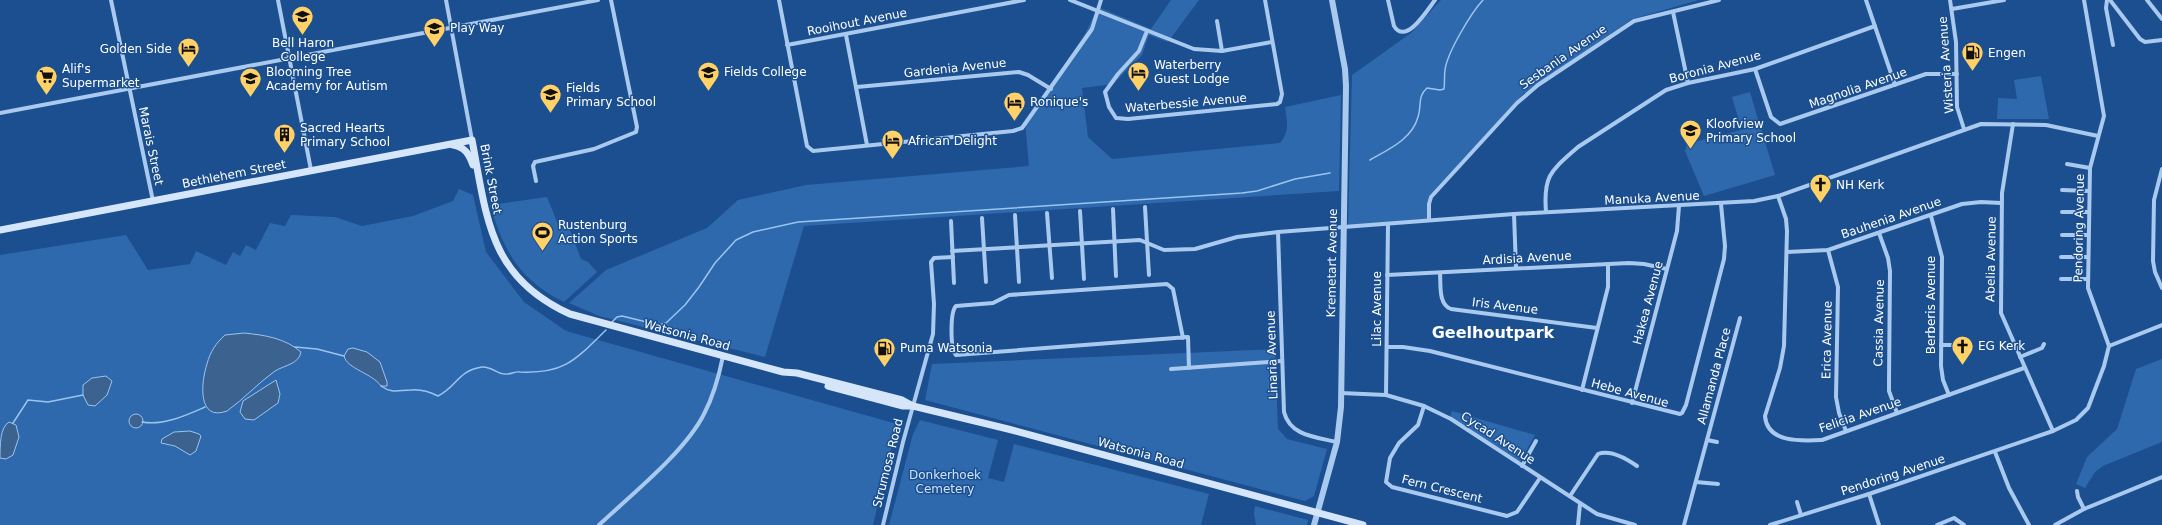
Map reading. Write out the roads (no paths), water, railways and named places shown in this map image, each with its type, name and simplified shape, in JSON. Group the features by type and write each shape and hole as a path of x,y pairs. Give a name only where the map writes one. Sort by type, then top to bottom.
{"main road":[{"name":"Bethlehem Street","path":"0,230 472,140"},
{"name":"Brink Street","path":"472,140 490,230 496,245 511,270 538,297 558,308 585,319"},
{"path":"449,145 461,147 467,151 479,176"},
{"name":"Watsonia Road","path":"585,319 784,372 796,378 903,406 913,406 1008,429 1363,525"}],"street":[{"name":"Marais Street","path":"111,0 153,201"},
{"path":"278,0 311,170"},
{"name":"Brink Street","path":"446,0 472,140"},
{"path":"0,113 598,0"},
{"path":"536,181 533,166 537,161 594,149 636,132 637,127 611,0"},
{"path":"779,0 807,146 813,151 1019,130 1030,120 1087,36 1099,11 1101,0"},
{"name":"Rooihout Avenue","path":"787,45 1024,0"},
{"path":"1070,0 1194,48 1222,51 1272,42 1265,0"},
{"name":"Kremetart Avenue","path":"1314,525 1337,442 1340,423 1346,86 1345,69 1332,0"},
{"path":"1388,0 1394,26 1400,32 1412,29 1435,0"},
{"name":"Sesbania Avenue","path":"1430,220 1429,204 1431,197 1528,93 1634,21 1719,0"},
{"path":"1866,0 1895,85"},
{"name":"Wisteria Avenue","path":"1950,0 1956,42 1957,107 1964,129"},
{"path":"1952,9 2004,0"},
{"name":"Pendoring Avenue","path":"1770,525 1869,494 2053,432 2076,420 2088,408 2104,366 2109,346 2088,292 2088,212 2090,168 2104,116 2084,0"},
{"path":"2109,0 2140,39 2145,42 2162,40"},
{"path":"2109,0 2106,8 2113,45"},
{"path":"2148,0 2162,19"},
{"path":"1673,12 1688,83"},
{"path":"1217,21 1222,51"},
{"name":"Boronia Avenue","path":"1546,212 1545,191 1547,180 1567,157 1585,143 1657,95 1688,83 1755,69 1875,26"},
{"name":"Waterbessie Avenue","path":"1147,31 1139,51 1118,74 1105,92 1108,107 1116,118 1128,119 1277,104 1282,98 1272,42"},
{"path":"846,35 867,145"},
{"name":"Magnolia Avenue","path":"1755,69 1771,117 1780,124 1926,74 1956,74"},
{"name":"Gardenia Avenue","path":"856,87 1019,72 1028,74 1051,89"},
{"name":"Manuka Avenue","path":"1147,242 1164,250 1195,249 1237,236 1278,232 1514,214 1721,204 1754,201 1778,196 1981,124 2046,125 2098,136"},
{"name":"Abelia Avenue","path":"2013,124 2001,203 2000,309 2024,368 2053,432"},
{"path":"2067,164 2090,168"},
{"path":"2162,169 2154,200 2153,261 2155,272 2162,288"},
{"path":"2062,190 2089,191"},
{"name":"Felicia Avenue","path":"1778,196 1786,219 1787,252 1784,357 1766,406 1765,424 1773,434 1787,439 1822,440 2024,368"},
{"name":"Bauhenia Avenue","path":"1787,252 1828,250 1972,202 2001,203"},
{"name":"Hebe Avenue","path":"1387,348 1403,347 1430,351 1675,415 1682,413 1724,259 1725,246 1721,204"},
{"name":"Hakea Avenue","path":"1632,404 1677,231 1679,206"},
{"path":"1146,207 1149,275"},
{"path":"1112,209 1116,276"},
{"path":"1080,211 1084,278"},
{"path":"2062,212 2088,212"},
{"path":"1047,213 1052,278"},
{"path":"1514,214 1516,268"},
{"path":"1015,215 1019,282"},
{"name":"Berberis Avenue","path":"1931,216 1942,257 1942,371 1949,395"},
{"path":"982,218 986,282"},
{"path":"950,221 954,283"},
{"name":"Lilac Avenue","path":"1386,395 1388,224"},
{"name":"Linaria Avenue","path":"1278,232 1281,362 1284,412 1291,426 1298,432 1337,442"},
{"name":"Cassia Avenue","path":"1879,233 1888,258 1890,271 1889,382 1890,395 1897,413"},
{"path":"2062,234 2088,235"},
{"path":"952,251 1140,240 1147,242"},
{"name":"Erica Avenue","path":"1828,250 1838,287 1836,397 1839,412 1846,431"},
{"name":"Strumosa Road","path":"883,525 913,406 934,334 934,304 931,262 934,258 953,257"},
{"path":"2061,257 2088,257"},
{"name":"Ardisia Avenue","path":"1387,275 1636,262 1667,269"},
{"path":"1582,390 1608,287 1608,264"},
{"name":"Iris Avenue","path":"1440,273 1442,301 1451,309 1597,328"},
{"path":"2061,279 2088,279"},
{"path":"1183,338 1173,289 1167,284 1009,294 993,303 956,306 952,312 953,349 954,353 959,355 1183,338 1188,337 1190,368"},
{"name":"Allamanda Place","path":"1684,525 1740,318"},
{"path":"2109,346 2162,325"},
{"path":"2020,357 2042,348 2044,344"},
{"path":"1941,345 1958,345"},
{"path":"599,525 670,458 695,429 712,399 723,356"},
{"path":"1171,369 1281,362"},
{"name":"Cycad Avenue","path":"1341,393 1386,395 1424,406 1451,420 1570,496 1580,504 1604,517 1635,525"},
{"name":"Fern Crescent","path":"1424,406 1418,425 1399,443 1390,458 1386,482 1392,487 1507,516 1517,512 1540,478"},
{"name":"Allamanda Place","path":"1707,440 1717,442"},
{"path":"1522,466 1536,441"},
{"path":"1570,496 1598,454 1602,452 1623,457 1637,466"},
{"path":"1995,452 2009,488 2029,525"},
{"path":"2055,525 2084,509 2162,477"},
{"path":"1696,482 1718,484"},
{"path":"2077,491 2078,497 2084,509"},
{"path":"1869,494 1880,525"},
{"path":"1797,502 1802,515"},
{"path":"1578,525 1580,504"},
{"path":"1937,525 1954,518 1964,525"}],"waterway":[{"path":"1370,160 1399,143 1411,131 1418,117 1422,95 1427,88 1440,90 1444,89 1445,70 1450,54 1466,23 1483,0"},
{"path":"612,322 617,317 622,316 659,325 666,323 685,305 715,263 736,240 753,232 798,222 1242,193 1257,191 1295,179 1330,173"},
{"path":"381,386 392,391 418,390 429,392 438,396 467,372 482,367 502,374 535,372 559,368 586,350 606,330"},
{"path":"295,347 317,349 344,356"},
{"path":"13,423 28,400 48,402 83,395"},
{"path":"142,422 150,423 166,421 205,407"}],"place":[{"name":"Bell Haron College","path":"303,36"},
{"name":"Play Way","path":"435,48"},
{"name":"Golden Side","path":"188,68"},
{"name":"Engen","path":"1973,72"},
{"name":"Fields College","path":"709,92"},
{"name":"Waterberry Guest Lodge","path":"1138,92"},
{"name":"Alif's Supermarket","path":"47,96"},
{"name":"Blooming Tree Academy for Autism","path":"251,98"},
{"name":"Fields Primary School","path":"551,114"},
{"name":"Ronique's","path":"1014,122"},
{"name":"Kloofview Primary School","path":"1691,150"},
{"name":"Sacred Hearts Primary School","path":"285,154"},
{"name":"African Delight","path":"893,160"},
{"name":"NH Kerk","path":"1821,204"},
{"name":"Rustenburg Action Sports","path":"543,252"},
{"name":"EG Kerk","path":"1962,366"},
{"name":"Puma Watsonia","path":"884,368"}],"district":[{"name":"Geelhoutpark","path":"1493,332"}],"park label":[{"name":"Donkerhoek Cemetery","path":"945,482"}]}
